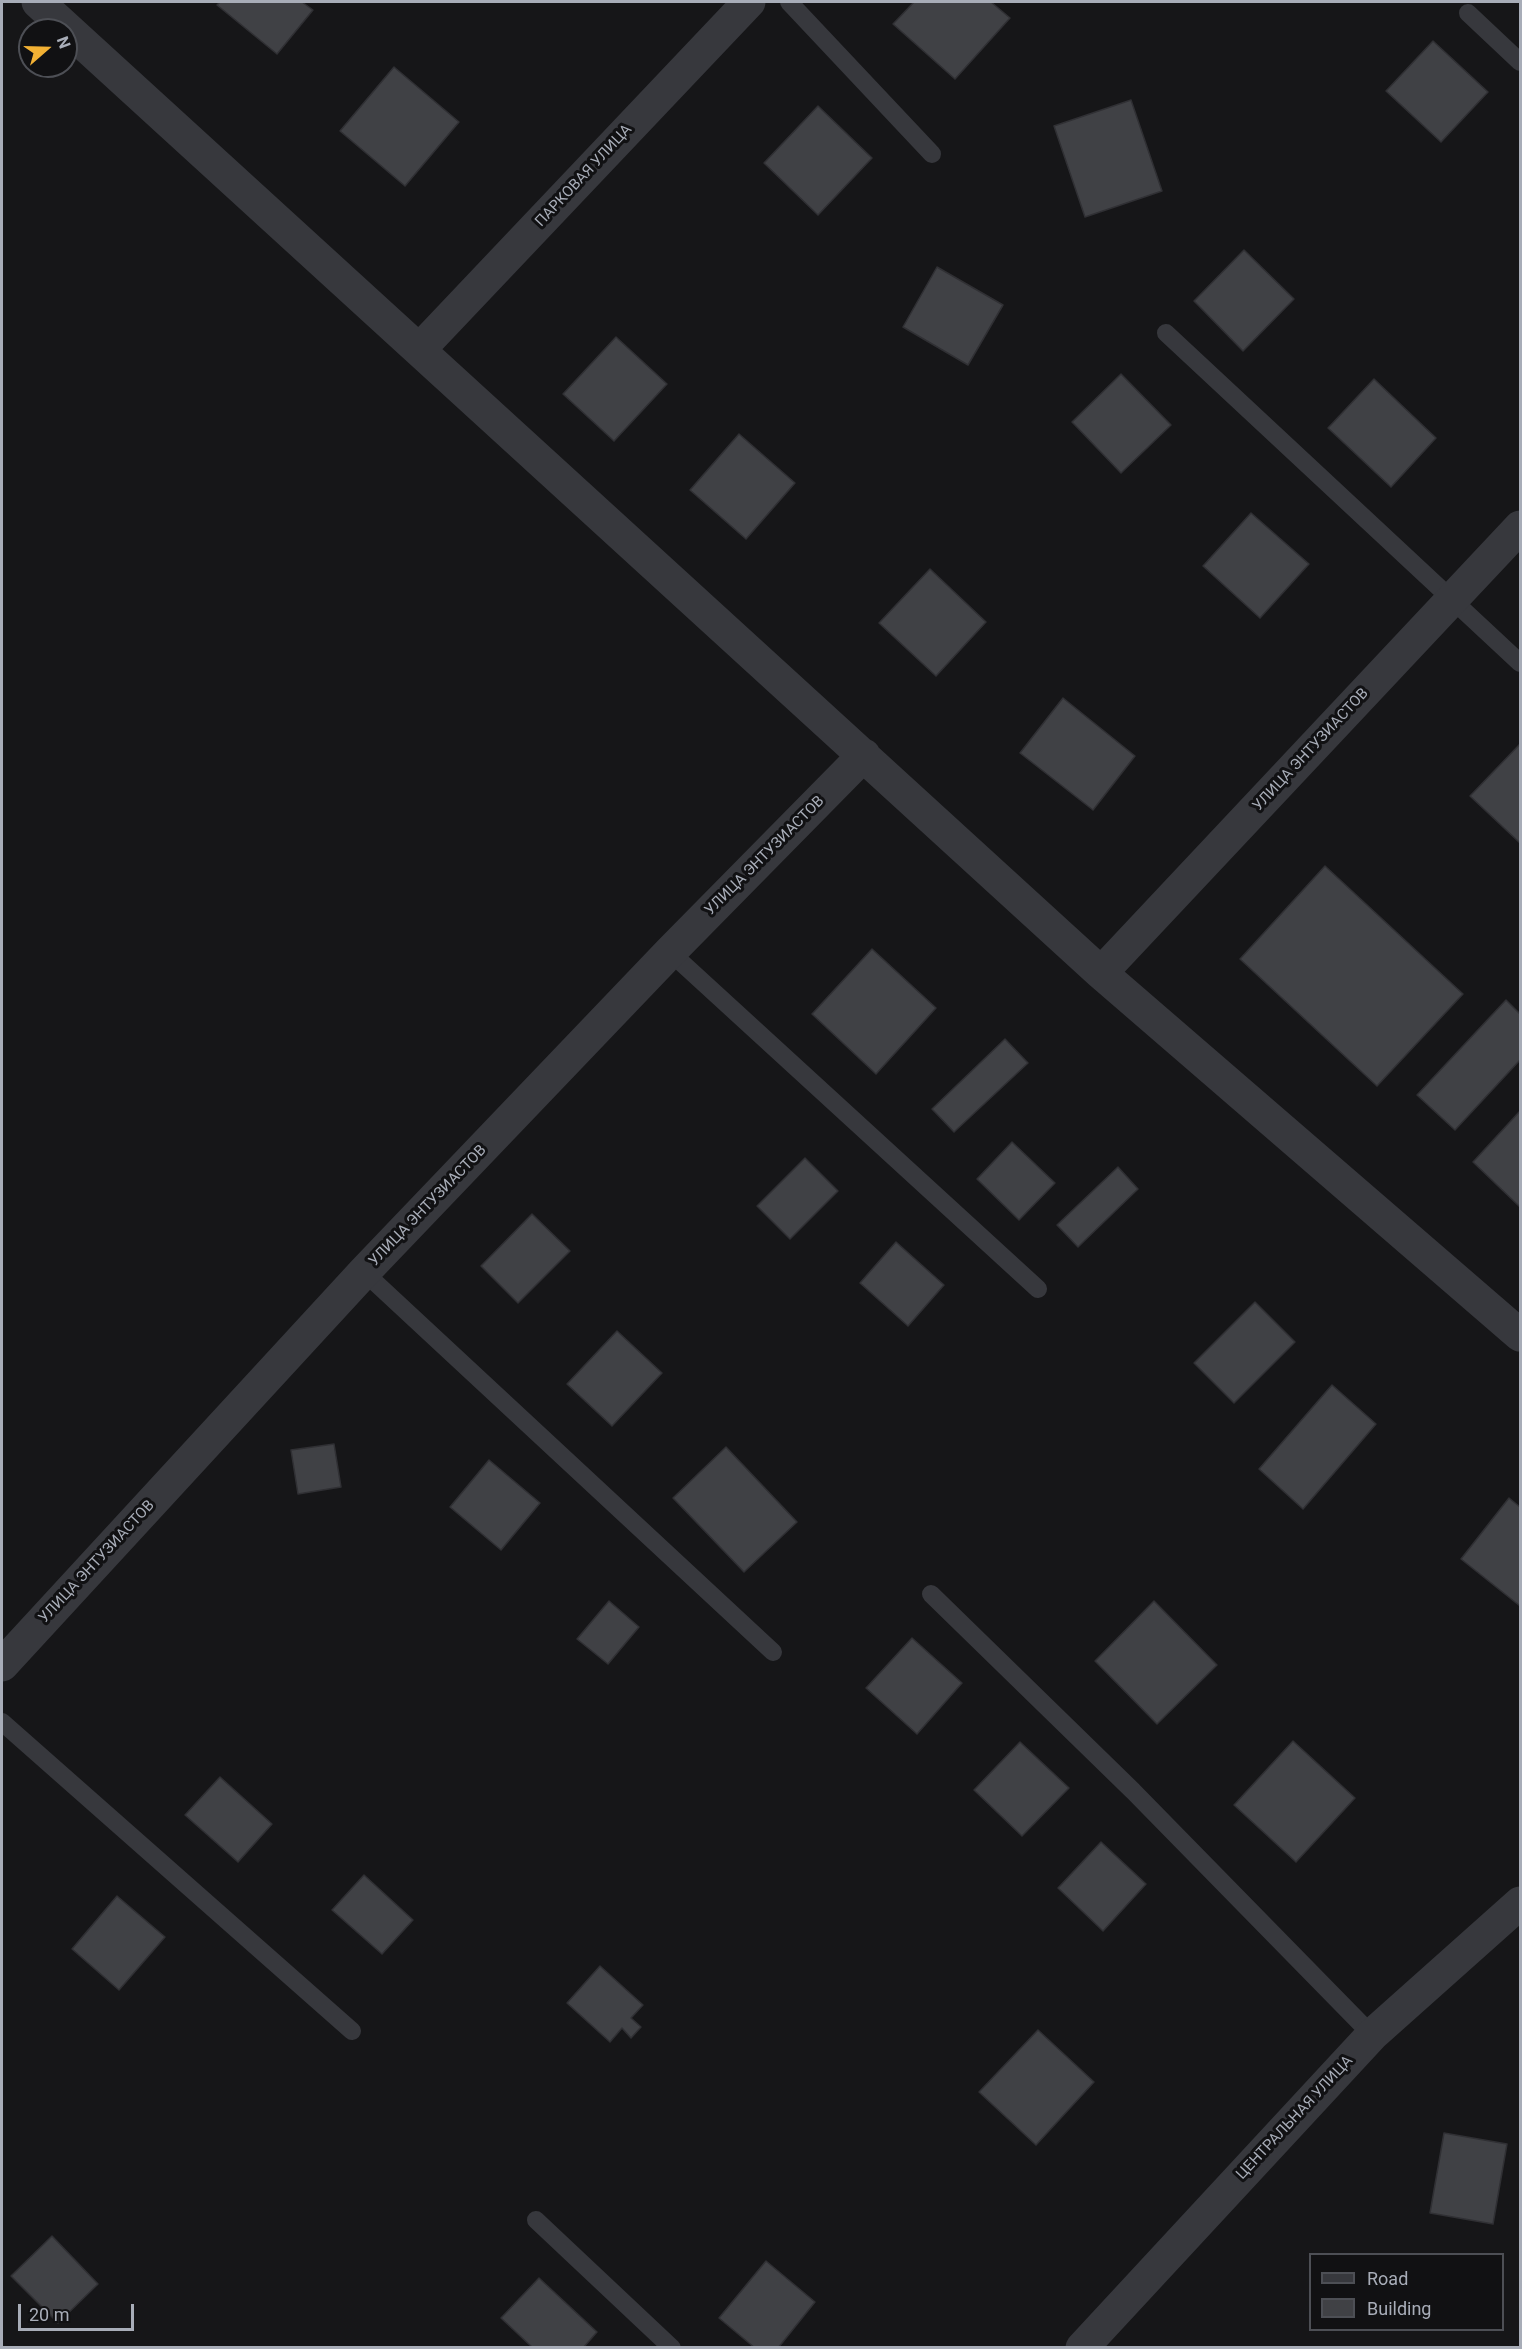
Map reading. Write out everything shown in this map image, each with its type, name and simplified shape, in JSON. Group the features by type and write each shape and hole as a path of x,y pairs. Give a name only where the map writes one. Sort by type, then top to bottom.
{"street":[{"path":"38,2 1101,973 1521,1335"},
{"name":"ПАРКОВАЯ УЛИЦА","path":"419,350 750,2"},
{"name":"УЛИЦА ЭНТУЗИАСТОВ","path":"1101,973 1521,527"},
{"name":"УЛИЦА ЭНТУЗИАСТОВ","path":"2,1665 364,1272 670,952 864,755"},
{"name":"ЦЕНТРАЛЬНАЯ УЛИЦА","path":"1082,2348 1372,2035 1521,1903"}],"lane":[{"path":"789,2 932,154"},
{"path":"1468,13 1521,62"},
{"path":"1166,333 1521,663"},
{"path":"670,952 1038,1289"},
{"path":"364,1272 773,1652"},
{"path":"931,1594 1133,1791 1372,2035"},
{"path":"2,1722 352,2031"},
{"path":"536,2220 672,2348"}],"building":[{"path":"220,2 302,2 313,10 277,54 217,5"},
{"path":"914,2 991,2 1010,18 955,79 893,24"},
{"path":"1433,41 1488,92 1441,142 1386,91"},
{"path":"394,67 459,122 405,186 340,131"},
{"path":"1131,100 1162,191 1085,217 1054,126"},
{"path":"818,106 872,158 818,215 764,163"},
{"path":"1244,250 1294,299 1243,351 1194,301"},
{"path":"937,267 1003,305 968,365 903,327"},
{"path":"616,337 667,384 614,441 563,394"},
{"path":"1121,374 1171,425 1121,473 1072,422"},
{"path":"1374,379 1436,438 1391,487 1328,428"},
{"path":"739,434 795,483 746,539 690,490"},
{"path":"1251,513 1309,564 1260,618 1203,566"},
{"path":"930,569 986,622 936,676 879,623"},
{"path":"1063,698 1135,756 1093,810 1020,753"},
{"path":"1520,744 1520,843 1470,796"},
{"path":"1325,866 1463,994 1377,1086 1240,959"},
{"path":"872,949 936,1008 876,1074 812,1014"},
{"path":"1506,1000 1520,1014 1520,1060 1455,1130 1417,1095"},
{"path":"1005,1039 1028,1063 954,1132 932,1109"},
{"path":"1520,1111 1520,1207 1473,1162"},
{"path":"1012,1142 1055,1183 1019,1220 977,1179"},
{"path":"805,1158 838,1191 790,1239 757,1206"},
{"path":"1118,1167 1138,1189 1078,1247 1057,1225"},
{"path":"532,1214 570,1251 518,1303 481,1266"},
{"path":"896,1242 944,1285 908,1326 860,1283"},
{"path":"1255,1302 1295,1342 1234,1403 1194,1363"},
{"path":"617,1331 662,1373 612,1426 567,1384"},
{"path":"1332,1385 1376,1424 1303,1509 1259,1469"},
{"path":"334,1444 341,1487 298,1494 291,1450"},
{"path":"726,1447 797,1522 744,1572 673,1498"},
{"path":"489,1460 540,1503 501,1550 450,1507"},
{"path":"1509,1498 1520,1507 1520,1606 1461,1559"},
{"path":"609,1601 639,1627 608,1664 577,1639"},
{"path":"1154,1601 1217,1665 1157,1724 1095,1661"},
{"path":"912,1638 962,1683 917,1734 866,1688"},
{"path":"1293,1741 1355,1798 1296,1862 1234,1805"},
{"path":"1020,1742 1069,1788 1022,1836 974,1790"},
{"path":"220,1777 272,1824 238,1862 185,1815"},
{"path":"1101,1842 1146,1884 1103,1931 1058,1888"},
{"path":"364,1875 413,1920 382,1954 332,1910"},
{"path":"117,1896 165,1937 119,1990 72,1949"},
{"path":"600,1966 643,2005 631,2018 641,2027 631,2038 622,2028 610,2042 567,2003"},
{"path":"1038,2030 1094,2082 1036,2145 979,2092"},
{"path":"1444,2133 1507,2144 1493,2224 1430,2213"},
{"path":"52,2236 98,2284 58,2323 11,2276"},
{"path":"766,2261 815,2302 778,2348 755,2348 719,2318"},
{"path":"539,2278 597,2332 583,2348 533,2348 501,2318"}]}
